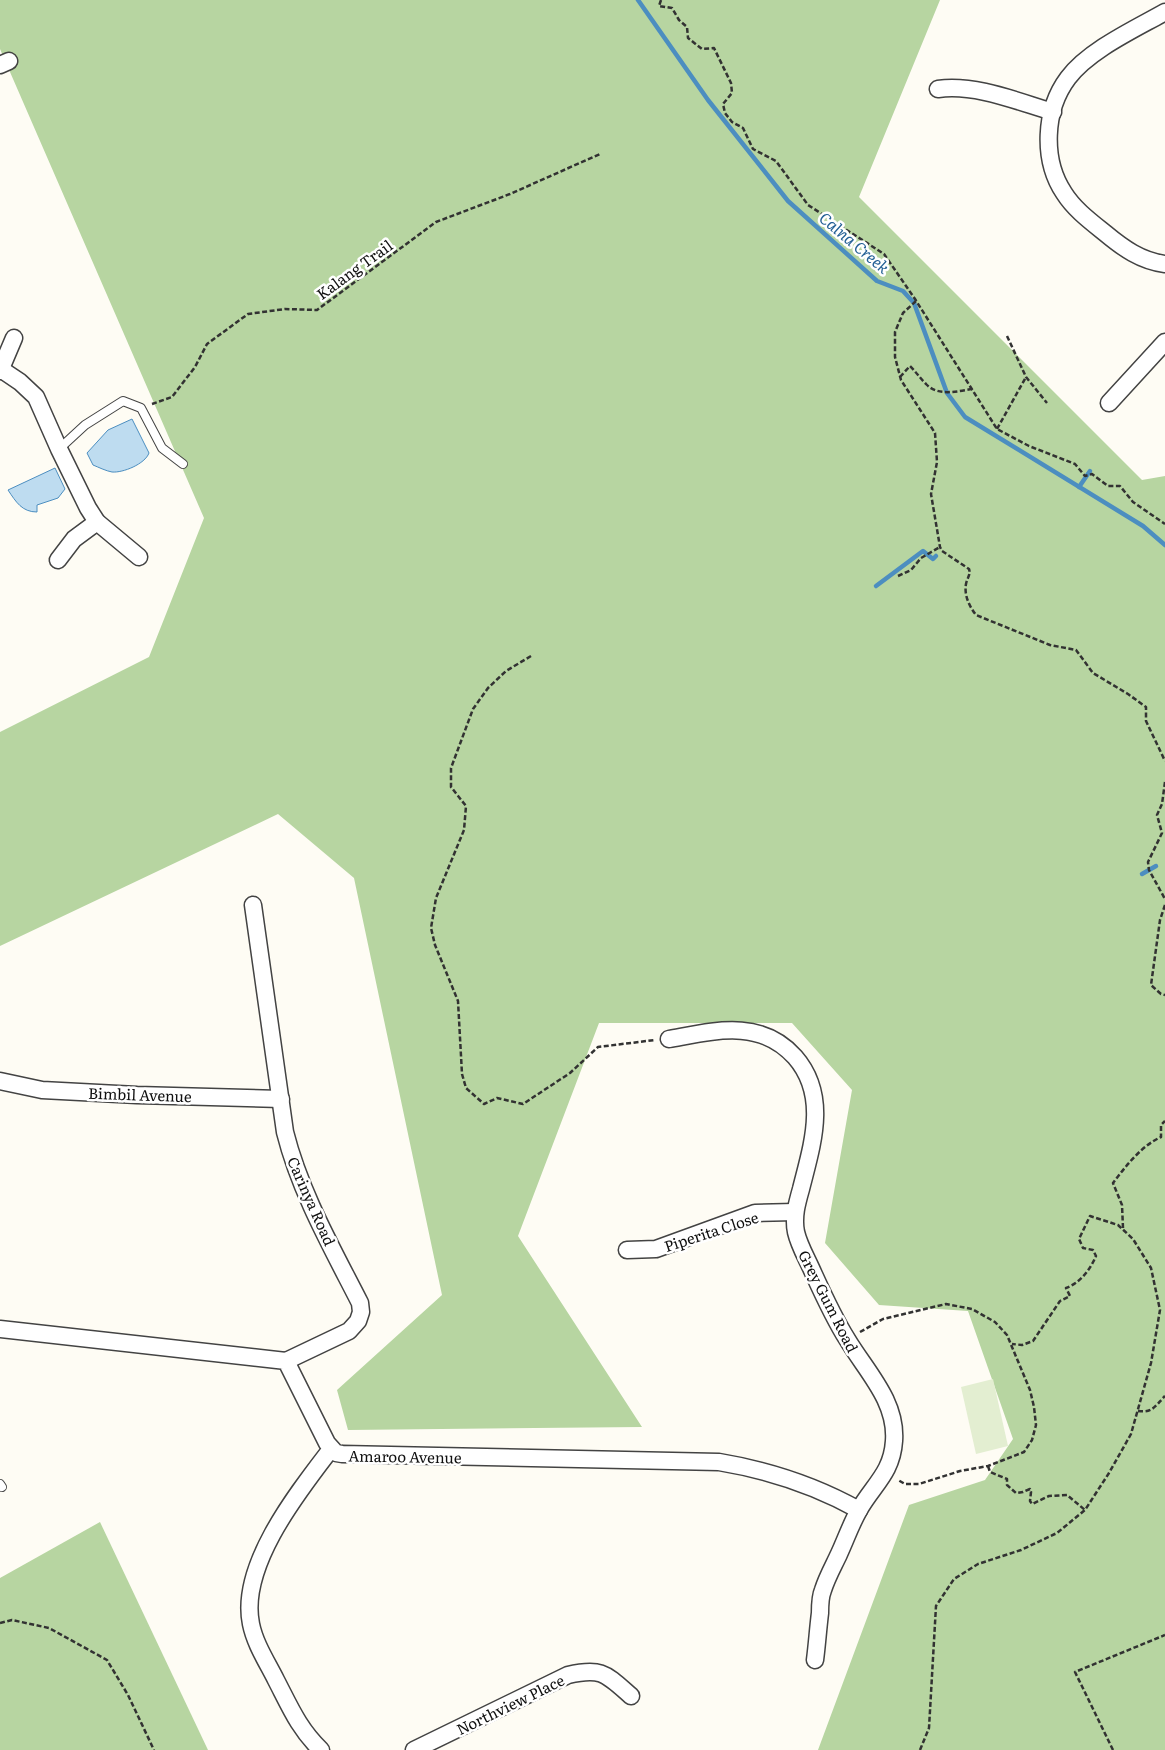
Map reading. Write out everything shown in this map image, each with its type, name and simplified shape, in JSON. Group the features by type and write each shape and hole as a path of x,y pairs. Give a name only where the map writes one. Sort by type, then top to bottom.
{"street":[{"path":"1165,12 1085,60 1068,78 1061,89 1048,129 1055,177 1072,204 1085,217 1129,251 1145,260 1165,264"},
{"path":"938,89 955,86 974,89 1052,112"},
{"path":"14,338 1,370 20,382 36,397 59,449 88,508 97,522 139,557"},
{"path":"1109,403 1165,342"},
{"path":"58,560 74,539 97,522"},
{"name":"Carinya Road","path":"253,905 286,1132 292,1156 300,1181 360,1303 361,1312 358,1321 349,1331 286,1361"},
{"name":"Grey Gum Road","path":"669,1038 714,1030 756,1032 781,1046 794,1056 803,1067 812,1086 816,1105 814,1136 795,1212 796,1230 800,1244 823,1295 846,1338 885,1398 892,1413 894,1440 892,1457 886,1473 859,1510 822,1591 815,1660"},
{"name":"Bimbil Avenue","path":"0,1081 42,1090 281,1099"},
{"name":"Piperita Close","path":"627,1250 656,1249 755,1213 795,1212"},
{"path":"0,1329 286,1361"},
{"name":"Amaroo Avenue","path":"286,1361 323,1437 336,1453 719,1462 746,1466 771,1474 839,1499 859,1510"},
{"path":"321,1750 307,1737 298,1723 259,1647 251,1623 250,1610 254,1577 274,1531 292,1501 331,1449"},
{"name":"Northview Place","path":"414,1750 568,1675 594,1671 605,1674 631,1696"}],"lane":[{"path":"59,449 85,425 123,401 142,408 162,448 183,464"}],"path":[{"path":"661,0 659,6 672,8 679,20 687,27 688,38 702,48 714,48 731,83 732,94 723,104 725,113 732,122 742,128 753,149 776,161 808,205 884,254 973,389 997,429 1029,446 1075,464 1084,476 1092,474 1108,486 1120,486 1133,502 1165,524"},
{"name":"Kalang Trail","path":"142,408 172,397 195,367 207,344 248,314 285,308 317,310 436,222 510,194 600,154"},
{"path":"916,301 903,313 895,332 896,357 900,377 935,433 937,462 931,494 940,547 942,551 969,569 970,573 966,586 969,605 976,615 1050,645 1076,650 1093,673 1128,694 1146,708 1146,721 1165,761"},
{"path":"1007,336 1026,377 1047,403"},
{"path":"900,377 910,366 932,389 947,392 973,389"},
{"path":"997,429 1026,377"},
{"path":"898,576 911,570 921,558 940,547"},
{"path":"531,656 506,670 488,688 473,708 451,768 451,786 466,806 464,830 436,898 431,928 434,945 458,1001 462,1074 466,1088 484,1104 497,1098 522,1104 570,1073 598,1047 669,1038"},
{"path":"1165,782 1162,804 1157,815 1162,833 1148,862 1149,870 1165,899"},
{"path":"1165,906 1160,920 1151,985 1161,994 1165,995"},
{"path":"1123,1228 1122,1205 1113,1183 1152,1141 1160,1137 1161,1125 1165,1121"},
{"path":"920,1750 928,1728 936,1606 954,1579 978,1564 1021,1550 1057,1533 1085,1510 1132,1434 1151,1363 1160,1310 1151,1268 1133,1239 1123,1228 1118,1224 1090,1216 1079,1239 1083,1248 1093,1250 1096,1256 1091,1267 1076,1284 1066,1288 1070,1296 1060,1301 1033,1341 1022,1345 1012,1344"},
{"path":"846,1338 882,1319 946,1304 972,1309 995,1322 1007,1336 1030,1390 1036,1425 1032,1440 1024,1452 988,1466 960,1471 919,1484 905,1484 886,1473"},
{"path":"1138,1411 1146,1412 1152,1410 1165,1396"},
{"path":"988,1466 990,1472 1007,1479 1007,1485 1016,1493 1030,1489 1030,1501 1032,1504 1049,1496 1067,1495 1085,1510"},
{"path":"0,1623 12,1620 49,1628 108,1660 128,1695 154,1750"},
{"path":"1113,1750 1075,1672 1165,1635"}],"green space":[{"path":"0,0 940,0 859,197 1142,480 1165,476 1165,1750 818,1750 909,1505 985,1480 1013,1439 968,1311 879,1305 825,1243 852,1090 792,1023 599,1023 518,1236 642,1427 348,1430 337,1390 442,1295 354,878 278,814 0,946 0,732 149,657 204,518 0,49"},
{"path":"993,1379 1008,1446 976,1454 961,1387"},
{"path":"100,1522 208,1750 0,1750 0,1578"}],"water":[{"path":"132,419 149,453 147,457 133,467 117,472 93,465 87,453 108,430"},
{"path":"55,468 65,489 58,498 37,505 37,512 23,508 8,490"}],"waterway":[{"name":"Calna Creek","path":"638,0 708,100 788,201 877,281 903,291 914,303 947,393 965,417 1143,526 1165,545"},
{"path":"1079,487 1090,471"},
{"path":"876,586 923,551 933,559 936,556"},
{"path":"1142,874 1156,866"}]}
